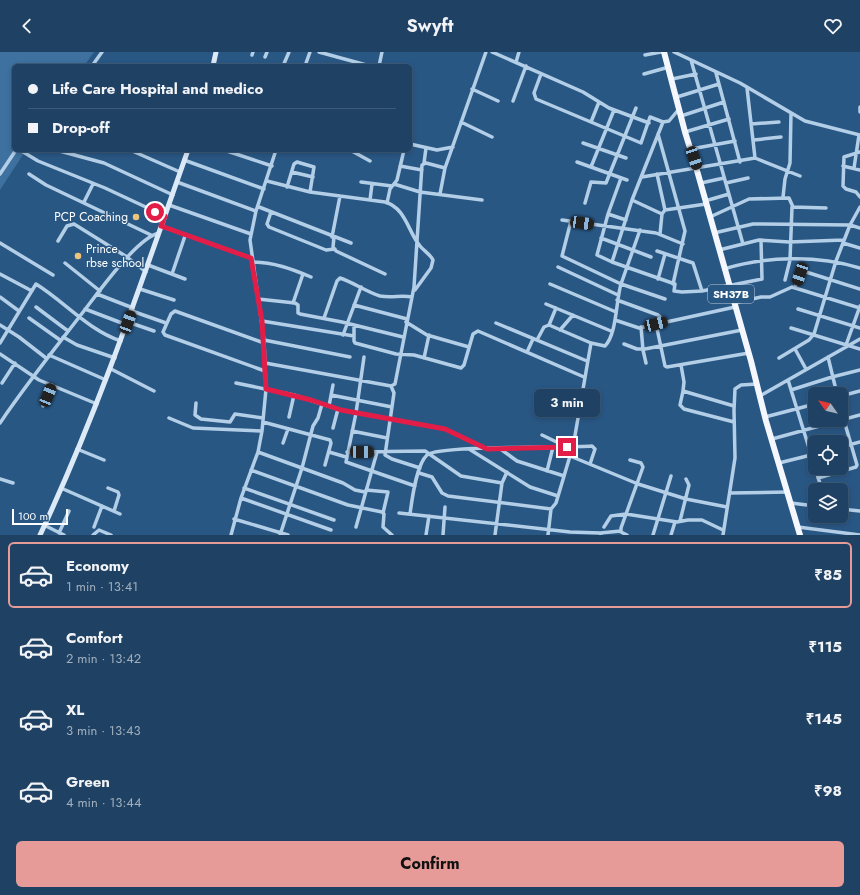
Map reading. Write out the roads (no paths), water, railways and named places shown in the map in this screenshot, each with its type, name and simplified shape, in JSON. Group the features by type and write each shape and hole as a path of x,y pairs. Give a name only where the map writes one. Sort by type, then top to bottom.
{"main road":[{"name":"SH37B","path":"664,52 685,132 749,353 765,417 800,535"}],"street":[{"path":"93,64 102,52"},
{"path":"214,64 216,52"},
{"path":"265,57 267,52"},
{"path":"284,64 289,52"},
{"path":"306,64 310,52"},
{"path":"319,52 354,64"},
{"path":"379,64 382,52"},
{"path":"440,194 445,168 486,52"},
{"path":"492,52 498,53 582,92 614,110 649,123"},
{"path":"516,62 519,52"},
{"path":"646,55 661,52"},
{"path":"674,52 747,88 805,121 859,135 858,152 854,168"},
{"path":"691,60 726,183 737,228 743,244"},
{"path":"513,101 526,66"},
{"path":"644,74 668,67"},
{"path":"716,73 740,162"},
{"path":"541,74 534,93 536,99 642,144 651,117 663,122 669,121 679,109"},
{"path":"672,79 696,74"},
{"path":"677,97 719,84"},
{"path":"747,88 755,158"},
{"path":"472,89 498,101"},
{"path":"591,122 598,102"},
{"path":"681,116 724,102"},
{"path":"860,107 860,112"},
{"path":"585,203 591,182 605,184 636,108"},
{"path":"591,167 614,110"},
{"path":"783,197 785,179 790,164 791,113"},
{"path":"685,132 729,119"},
{"path":"461,122 492,137"},
{"path":"612,262 632,200 663,122"},
{"path":"751,124 779,122"},
{"path":"658,134 685,231 673,284 675,284 674,290 678,292 702,291 762,279 761,240"},
{"path":"754,140 781,138"},
{"path":"690,149 735,140"},
{"path":"583,143 626,158"},
{"path":"412,144 437,150 452,147"},
{"path":"391,386 395,384 406,320 413,292 420,192 426,148"},
{"path":"0,174 15,152"},
{"path":"23,152 38,161 165,216"},
{"path":"63,152 104,163 173,195"},
{"path":"135,152 180,172"},
{"path":"40,535 111,369 173,195 186,152"},
{"path":"230,152 272,166"},
{"path":"231,535 240,498 258,452 262,431 266,389 264,341 250,240 256,211 259,207 276,152"},
{"path":"354,152 370,161"},
{"path":"387,203 404,152"},
{"path":"858,152 844,156 843,166 844,188 856,192 860,197"},
{"path":"642,177 696,167 740,162 755,158 800,176"},
{"path":"184,160 264,189"},
{"path":"287,187 294,163 297,162 313,166 313,177 310,192"},
{"path":"577,162 627,180"},
{"path":"424,163 445,168"},
{"path":"400,166 422,170"},
{"path":"843,166 860,170"},
{"path":"292,172 313,177"},
{"path":"29,174 46,185 151,235"},
{"path":"657,174 665,210"},
{"path":"621,178 608,214 597,254 612,262 673,284"},
{"path":"701,183 724,178"},
{"path":"726,183 748,178"},
{"path":"267,181 310,192 387,203 402,215 416,242 430,256 433,263 413,292"},
{"path":"177,182 256,211"},
{"path":"360,182 393,185 420,192 482,200"},
{"path":"84,202 93,184"},
{"path":"370,200 372,184"},
{"path":"660,234 662,214 665,210 706,202 729,194"},
{"path":"334,249 333,237 340,196"},
{"path":"710,217 753,198 783,197 791,199 790,260 785,280"},
{"path":"632,200 662,214"},
{"path":"169,205 251,234"},
{"path":"259,207 351,243"},
{"path":"792,207 826,208"},
{"path":"779,358 810,340 814,334 836,261 850,225 860,207"},
{"path":"271,212 267,224 269,227 326,250 334,249 385,274"},
{"path":"608,214 626,220"},
{"path":"853,219 860,216"},
{"path":"562,220 640,230 660,234 683,244"},
{"path":"571,221 562,256 621,284 665,299"},
{"path":"58,241 67,226 71,224 90,232 146,272"},
{"path":"714,233 753,224 850,225 860,228"},
{"path":"161,226 252,260 266,262 311,277"},
{"path":"548,325 591,343 605,346 612,332 618,295 626,267 640,230"},
{"path":"0,423 62,338 127,257 151,235 159,233"},
{"path":"172,274 185,236"},
{"path":"601,238 651,258"},
{"path":"719,250 761,240 791,242 844,242 860,248"},
{"path":"0,243 53,274"},
{"path":"657,251 695,264 702,291"},
{"path":"658,279 665,254"},
{"path":"724,269 762,260 836,261 860,268"},
{"path":"65,263 99,292 132,309 166,323"},
{"path":"148,265 185,279"},
{"path":"558,267 618,295"},
{"path":"795,288 800,274 803,271 860,289"},
{"path":"0,274 32,291"},
{"path":"293,303 303,274"},
{"path":"324,318 338,278 378,295 390,298 401,295 412,297"},
{"path":"0,343 36,284 104,334 121,341"},
{"path":"550,284 616,312"},
{"path":"343,335 361,287"},
{"path":"615,320 636,327 641,327 735,305 760,297 770,297 788,288 795,288 860,308 847,345"},
{"path":"140,289 174,300"},
{"path":"0,297 20,311"},
{"path":"258,299 293,303 298,305 299,314 347,323 403,337"},
{"path":"617,300 658,315 666,322"},
{"path":"546,304 612,332"},
{"path":"354,305 406,320 429,335 469,347"},
{"path":"36,307 68,331"},
{"path":"527,352 544,326 548,325 556,308"},
{"path":"85,309 154,331"},
{"path":"798,309 860,328"},
{"path":"265,370 165,335 163,332 166,323 171,314 175,311 264,341 350,357"},
{"path":"560,330 573,315"},
{"path":"29,318 62,338 77,345 115,358"},
{"path":"262,321 354,336"},
{"path":"496,323 587,361"},
{"path":"656,324 665,367 749,353"},
{"path":"0,325 48,357 106,380"},
{"path":"354,325 355,343 424,358 461,368 464,365 473,334 476,331 584,377"},
{"path":"641,327 642,350 646,362"},
{"path":"791,328 860,349"},
{"path":"624,344 642,350 742,330"},
{"path":"424,358 429,335"},
{"path":"760,396 847,345 860,339"},
{"path":"573,447 591,343"},
{"path":"795,349 806,369"},
{"path":"0,354 34,376 97,404"},
{"path":"828,357 835,387"},
{"path":"364,358 356,413 346,457 347,463 415,486"},
{"path":"2,383 15,363"},
{"path":"265,363 362,379 391,386"},
{"path":"680,365 684,379 680,405 684,409 734,422"},
{"path":"111,369 154,391"},
{"path":"791,390 860,370"},
{"path":"788,380 808,442"},
{"path":"236,383 294,395 356,413 445,429 487,449"},
{"path":"723,535 735,458 734,406 737,387 741,385 757,384"},
{"path":"43,406 52,385"},
{"path":"330,406 333,385"},
{"path":"384,452 394,393 391,386"},
{"path":"683,391 734,406"},
{"path":"848,394 860,391"},
{"path":"289,417 294,395"},
{"path":"331,395 358,399 392,407"},
{"path":"196,403 195,415 201,419 230,422 236,414 263,420 288,429 331,441 326,465"},
{"path":"280,534 322,404"},
{"path":"765,417 808,406"},
{"path":"333,428 338,409"},
{"path":"848,419 860,416"},
{"path":"169,418 193,428 262,431"},
{"path":"772,439 819,427"},
{"path":"818,478 856,467 857,463 846,427"},
{"path":"283,443 288,429"},
{"path":"352,431 387,438"},
{"path":"419,473 432,477 442,493 448,496 550,509 555,505 570,456 566,447 542,435"},
{"path":"848,445 860,442"},
{"path":"546,471 553,447"},
{"path":"410,514 420,468 424,458 429,454 469,449 594,447 595,450 590,464"},
{"path":"499,448 517,461 564,476"},
{"path":"77,449 104,460"},
{"path":"469,449 530,487 558,496"},
{"path":"347,452 421,450 461,476 502,483"},
{"path":"258,452 343,483 355,490 388,492 383,513 382,528 392,535"},
{"path":"329,452 346,457"},
{"path":"356,527 377,452"},
{"path":"384,452 388,457 420,468"},
{"path":"570,456 638,484 685,498 727,507"},
{"path":"779,463 808,456"},
{"path":"620,531 638,484 643,465 630,460"},
{"path":"251,470 348,506 383,513"},
{"path":"495,535 502,483 507,472"},
{"path":"817,475 820,483"},
{"path":"653,535 671,476"},
{"path":"680,521 689,485 686,478"},
{"path":"0,479 13,483"},
{"path":"61,488 120,514"},
{"path":"108,488 118,492 119,495 114,511"},
{"path":"244,488 334,520"},
{"path":"730,493 788,492"},
{"path":"240,498 331,530"},
{"path":"791,503 808,505"},
{"path":"94,527 102,506"},
{"path":"443,535 445,507"},
{"path":"548,535 550,509"},
{"path":"59,533 69,510"},
{"path":"848,510 860,511"},
{"path":"398,513 549,530 601,534 620,531 627,535"},
{"path":"604,527 611,516 626,514 658,518 675,522 702,520 724,530"},
{"path":"426,535 429,516"},
{"path":"234,520 288,535"},
{"path":"670,535 675,522"},
{"path":"44,526 64,535"},
{"path":"798,527 860,535"},
{"path":"94,535 99,530 111,535"}],"place":[{"name":"PCP Coaching","path":"136,217"},
{"name":"Prince rbse school","path":"78,256"}]}
